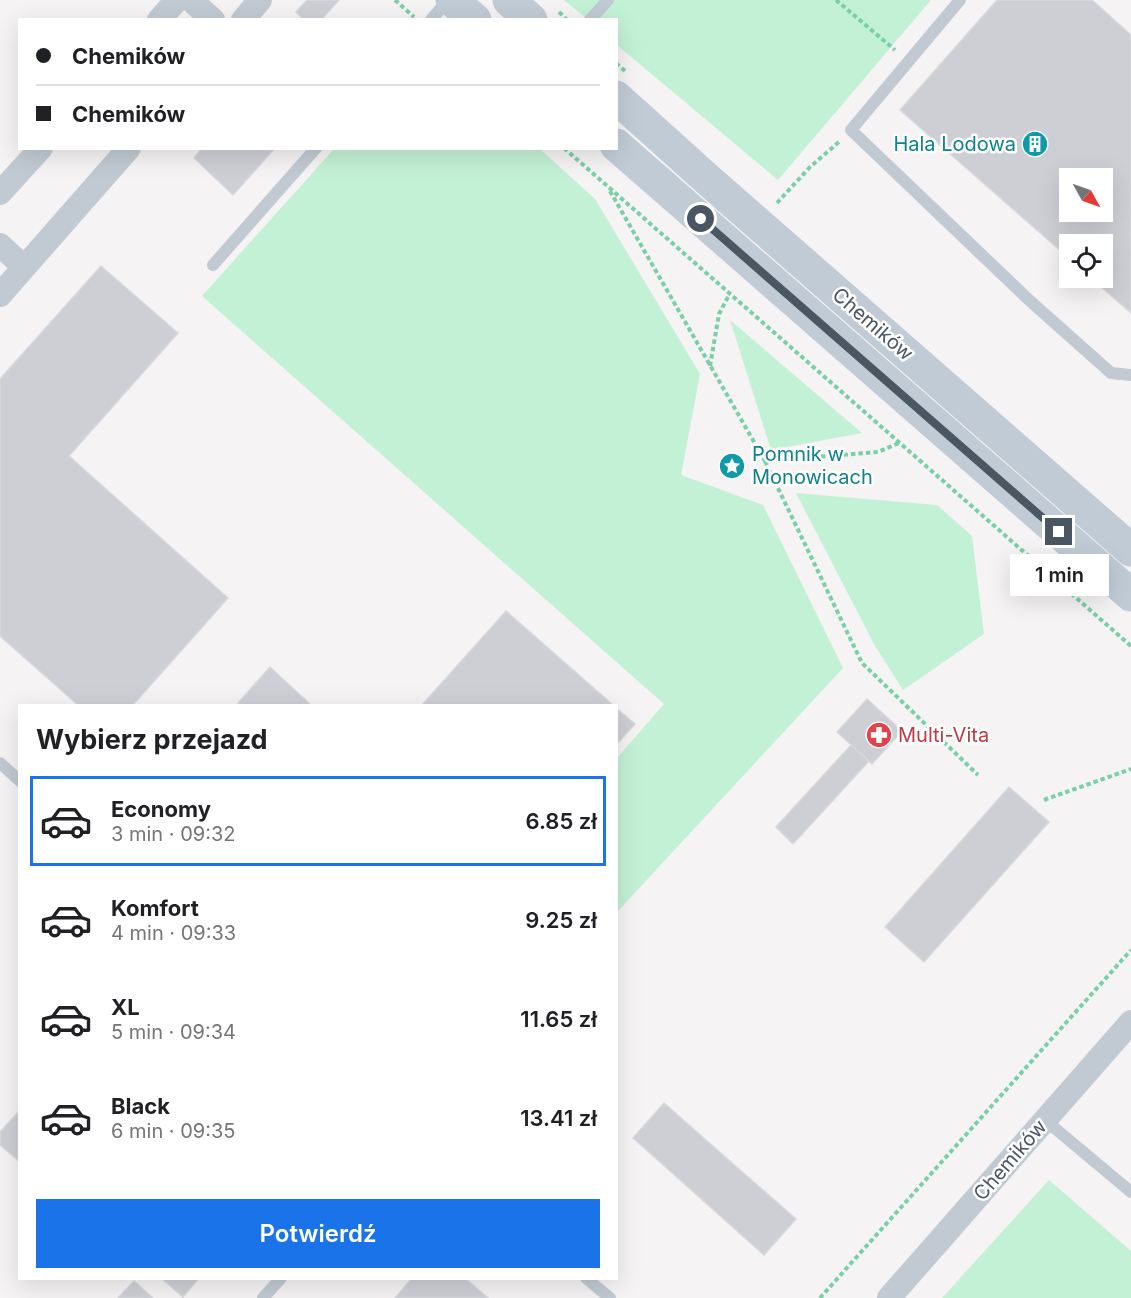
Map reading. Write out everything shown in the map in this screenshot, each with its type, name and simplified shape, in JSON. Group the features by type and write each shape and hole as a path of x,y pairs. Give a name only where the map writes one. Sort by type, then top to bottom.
{"main road":[{"path":"450,0 472,18"},
{"path":"509,0 529,18"},
{"name":"Chemików","path":"618,99 1131,550"},
{"name":"Chemików","path":"618,147 1131,595"}],"street":[{"path":"161,18 177,0"},
{"path":"191,0 211,18"},
{"path":"245,18 260,0"},
{"path":"0,193 39,150"},
{"path":"0,295 127,150"},
{"path":"0,245 24,267"},
{"name":"Chemików","path":"889,1298 1131,1022"}],"lane":[{"path":"433,18 450,0"},
{"path":"592,18 608,0"},
{"path":"960,0 851,130 1012,284 1111,373 1131,375"},
{"path":"213,265 314,150"},
{"path":"0,763 18,779"},
{"path":"1045,1120 1131,1192"},
{"path":"263,1298 279,1280"},
{"path":"588,1280 610,1298"}],"path":[{"path":"395,0 415,18"},
{"path":"836,0 908,62"},
{"path":"776,203 810,167 851,130"},
{"path":"566,150 1131,646"},
{"path":"609,188 765,461 862,663 978,775"},
{"path":"710,368 719,314 729,295"},
{"path":"765,461 878,452 898,442"},
{"path":"1044,800 1131,769"},
{"path":"820,1298 1131,950"}],"green space":[{"path":"564,0 931,0 778,180 618,46 618,18 586,18"},
{"path":"333,150 541,150 595,199 700,374 681,475 763,505 843,668 618,911 618,757 664,704 202,296"},
{"path":"730,320 862,433 771,450"},
{"path":"796,493 937,505 972,536 984,634 903,690 874,644"},
{"path":"1049,1180 1131,1251 1131,1298 942,1298"}],"building":[{"path":"307,0 339,0 323,18 302,18 296,12"},
{"name":"Hala Lodowa","path":"997,0 1092,0 1131,35 1131,313 1102,288 1113,288 1113,234 1059,234 1059,249 900,110"},
{"path":"200,150 273,150 233,195 194,158"},
{"path":"101,266 178,333 69,456 228,598 134,704 77,704 0,636 0,379"},
{"path":"506,611 612,704 423,704"},
{"path":"270,667 310,704 240,704 238,703"},
{"path":"867,699 902,731 872,764 837,732"},
{"path":"618,710 635,724 618,743"},
{"path":"851,745 869,761 793,844 776,827"},
{"path":"1009,787 1049,822 924,962 885,927"},
{"path":"664,1103 796,1219 764,1255 633,1138"},
{"path":"18,1112 18,1160 0,1145 0,1132"},
{"path":"163,1280 197,1280 183,1297"},
{"path":"410,1280 467,1280 488,1298 395,1298"},
{"path":"134,1281 153,1298 118,1298"}],"place":[{"name":"Hala Lodowa","path":"1035,144"},
{"name":"Pomnik w Monowicach","path":"732,466"},
{"name":"Multi-Vita","path":"879,735"}],"route":[{"path":"701,219 1059,532"}]}
